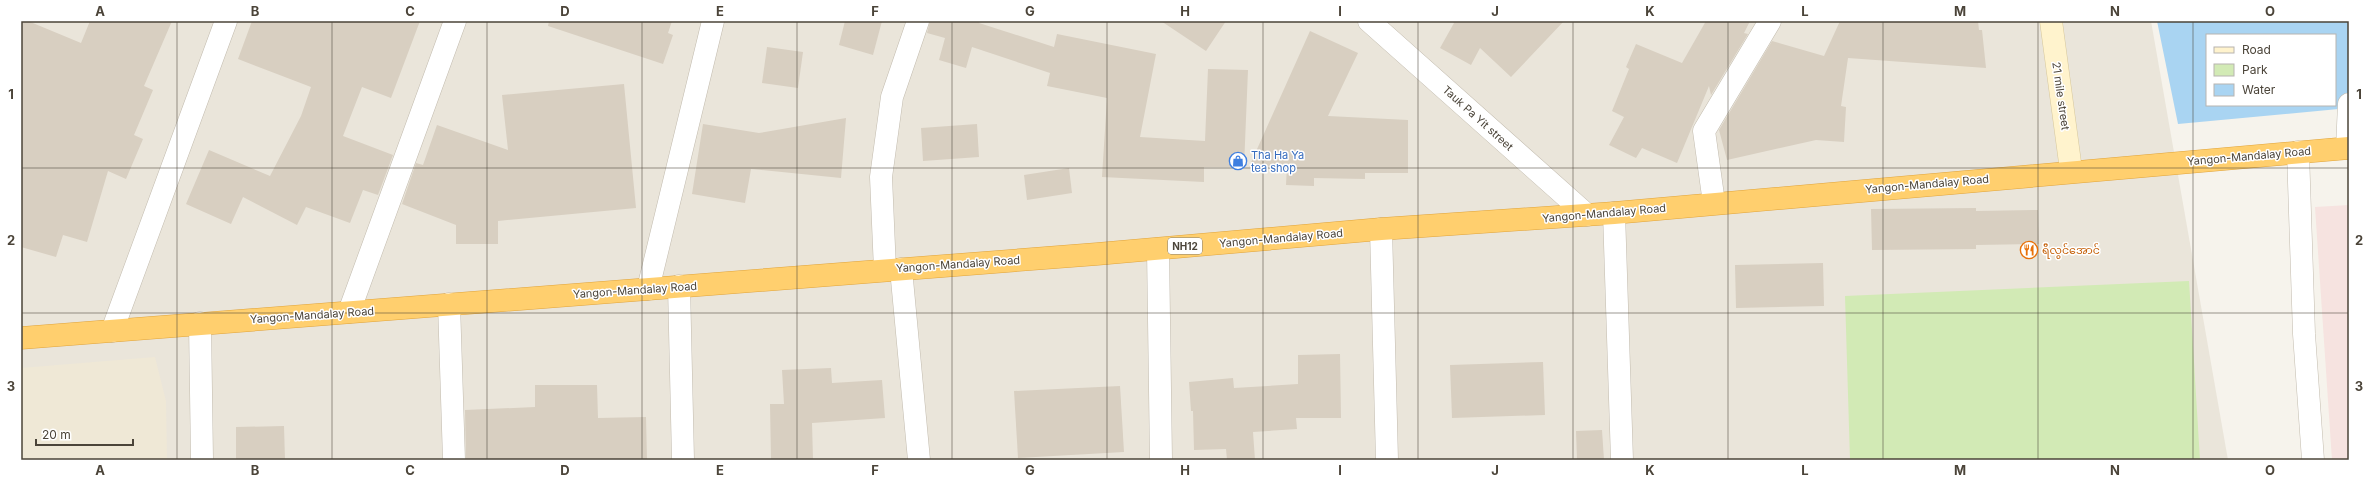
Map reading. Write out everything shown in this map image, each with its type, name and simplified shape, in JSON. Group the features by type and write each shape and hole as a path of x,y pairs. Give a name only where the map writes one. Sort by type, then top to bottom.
{"highway":[{"name":"Yangon-Mandalay Road","path":"21,338 1158,249 1381,229 1614,213 2071,170 2348,148"}],"street":[{"path":"112,331 226,21"},
{"path":"350,312 455,21"},
{"path":"648,289 713,21"},
{"path":"918,21 892,97 881,177 919,460"},
{"name":"Tauk Pa Yit street","path":"1369,21 1587,215"},
{"path":"1714,203 1704,131 1770,21"},
{"name":"21 mile street","path":"2051,21 2071,170"},
{"path":"2348,148 2349,104"},
{"path":"2298,152 2304,334 2313,460"},
{"path":"1614,213 1622,460"},
{"path":"1381,229 1387,460"},
{"path":"1158,249 1161,460"},
{"path":"679,286 683,460"},
{"path":"449,304 454,460"},
{"path":"200,323 202,460"}],"shaded area":[{"path":"21,21 2151,21 2228,460 21,460"},
{"path":"2349,205 2349,460 2332,460 2315,207"},
{"path":"155,357 166,401 167,460 21,460 21,368"}],"green space":[{"path":"2189,281 2200,460 1850,460 1845,296"}],"water":[{"path":"2157,21 2349,21 2349,108 2178,124"}],"building":[{"path":"21,21 28,21 81,43 90,21 172,21 144,86 153,90 134,135 143,139 126,179 108,171 87,242 63,235 56,257 21,247"},
{"path":"252,21 420,21 391,98 362,87 343,136 393,155 378,195 363,190 350,223 306,207 297,225 243,197 231,224 186,204 209,150 270,176 301,116 311,87 238,59"},
{"path":"549,21 672,21 668,33 673,35 663,64 548,26"},
{"path":"845,21 882,21 873,55 839,45"},
{"path":"930,21 980,21 979,23 1054,47 1057,34 1156,54 1140,137 1205,141 1208,69 1248,70 1244,167 1204,167 1204,182 1102,177 1107,98 1047,86 1050,73 972,47 966,68 939,60 945,38 927,33"},
{"path":"1161,21 1226,21 1206,51"},
{"path":"1452,21 1564,21 1511,77 1480,48 1471,65 1440,48 1454,23"},
{"path":"1706,21 1750,21 1744,33 1748,34 1711,95 1709,86 1677,163 1642,148 1636,158 1609,145 1624,117 1612,111 1629,69 1626,67 1636,44 1682,63"},
{"path":"1840,21 1978,21 1979,30 1982,30 1986,68 1848,58 1841,106 1846,107 1844,142 1816,140 1727,160 1719,130 1772,41 1824,56"},
{"path":"1310,31 1358,53 1328,116 1408,120 1408,173 1365,173 1365,179 1314,178 1314,186 1286,185 1287,166 1249,167"},
{"path":"767,47 803,52 798,88 762,83"},
{"path":"624,84 636,208 498,221 498,244 456,244 456,225 402,204 416,163 423,165 437,125 508,150 502,95"},
{"path":"846,118 841,178 751,169 745,203 692,194 703,124 759,133"},
{"path":"977,124 979,157 923,161 921,128"},
{"path":"1069,168 1072,193 1027,200 1024,175"},
{"path":"1976,208 1976,211 2038,210 2039,244 1976,245 1976,249 1872,250 1871,209"},
{"path":"1823,263 1824,306 1736,308 1735,265"},
{"path":"1340,354 1341,418 1296,418 1297,429 1253,432 1255,460 1227,460 1226,449 1194,450 1193,411 1191,411 1189,382 1233,378 1234,388 1298,384 1298,355"},
{"path":"1543,362 1545,415 1452,418 1450,365"},
{"path":"831,368 832,383 882,380 885,418 812,423 813,459 771,459 770,404 784,404 782,370"},
{"path":"535,385 597,385 598,418 646,417 647,460 466,460 465,410 535,407"},
{"path":"1120,386 1124,452 1018,458 1014,391"},
{"path":"284,426 285,460 236,460 236,427"},
{"path":"1602,430 1604,460 1577,460 1576,431"}],"place":[{"name":"Tha Ha Ya tea shop","path":"1238,161"},
{"name":"ရီလွင်အောင်","path":"2029,250"}]}
